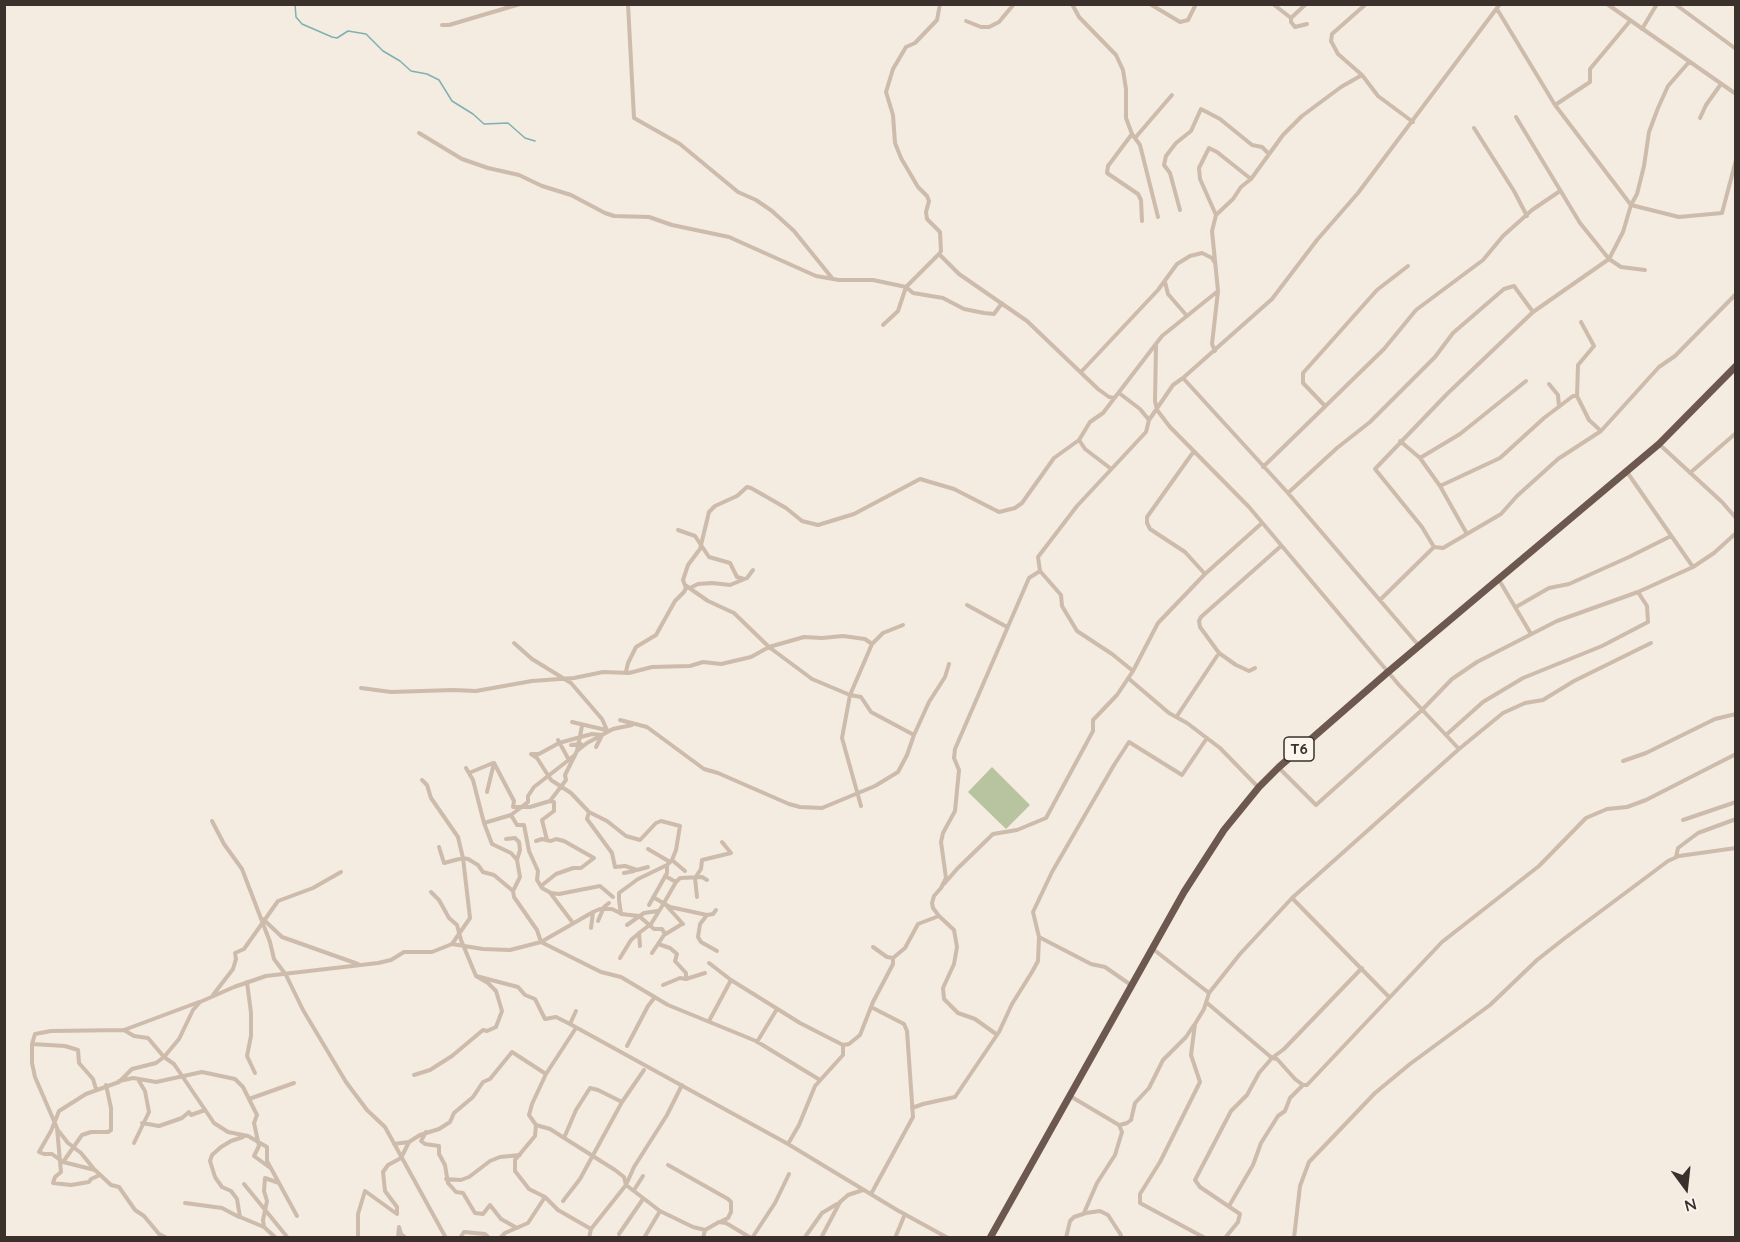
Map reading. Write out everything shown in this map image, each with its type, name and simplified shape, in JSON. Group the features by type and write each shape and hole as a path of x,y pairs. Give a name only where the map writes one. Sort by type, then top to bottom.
{"highway":[{"name":"T6","path":"990,1238 1184,892 1224,830 1259,787 1389,672 1659,444 1734,370"}],"street":[{"path":"442,25 449,25 520,4"},
{"path":"628,4 634,118 680,144 738,192 772,211 794,231 832,279"},
{"path":"883,325 898,311 906,287 941,251 939,232 927,219 929,201 927,196 918,187 895,143 893,115 886,92 893,69 906,47 915,43 937,20 940,4"},
{"path":"966,21 981,27 989,27 999,22 1014,4"},
{"path":"1072,4 1079,17 1116,55 1124,70 1126,118 1133,136 1140,145 1158,217"},
{"path":"1150,4 1180,22 1190,17 1196,4"},
{"path":"1273,4 1291,18 1295,27 1307,24"},
{"path":"1291,18 1306,4"},
{"path":"1366,4 1331,37 1338,54 1362,75 1378,96 1413,122"},
{"path":"1606,4 1736,94"},
{"path":"1642,29 1657,4"},
{"path":"1677,5 1736,49"},
{"path":"1133,671 1077,631 1062,606 1061,595 1040,571 1038,557 1077,506 1146,432 1149,420 1173,384 1215,351 1272,299 1413,122 1498,7 1555,105 1631,205 1679,217 1722,213 1736,160"},
{"path":"1555,105 1590,82 1590,69 1630,21"},
{"path":"1689,62 1668,86 1658,108 1649,132 1637,194 1631,205 1623,232 1609,259 1533,312 1447,394 1375,469 1422,527 1434,547 1443,549 1501,514 1517,496 1558,459 1601,431 1659,367 1676,356 1736,294"},
{"path":"1215,351 1212,344 1218,291 1212,231 1216,215 1251,179 1283,135 1302,116 1341,87 1362,75"},
{"path":"1700,118 1720,84"},
{"path":"1142,220 1141,200 1138,194 1107,173 1108,166 1172,95"},
{"path":"1180,210 1173,183 1164,165 1166,156 1176,143 1191,131 1201,109 1220,119 1252,145 1262,147 1269,154"},
{"path":"1516,117 1580,223 1609,259 1621,267 1646,270"},
{"path":"1474,128 1527,216"},
{"path":"419,133 462,159 519,175 542,186 571,195 605,213 614,216 649,217 672,225 729,237 816,276 832,279 873,280 906,287 913,293 943,298 964,309 994,315 1002,303"},
{"path":"1216,215 1200,179 1198,168 1209,148 1251,179"},
{"path":"1263,467 1384,349 1416,310 1483,260 1503,236 1560,191"},
{"path":"1082,372 1165,281 1177,264 1190,256 1202,253 1212,258 1216,264"},
{"path":"939,254 959,274 1027,321 1098,389 1108,397 1114,398"},
{"path":"1325,406 1303,383 1303,373 1377,290 1408,267"},
{"path":"1165,281 1168,294 1187,316"},
{"path":"1288,493 1337,447 1370,422 1435,357 1453,333 1504,289 1515,286 1533,312"},
{"path":"626,672 636,647 656,635 672,606 684,592 683,580 688,565 696,556 709,512 715,506 751,488 786,508 802,521 818,525 854,514 920,479 954,489 999,512 1015,508 1022,503 1054,458 1079,440 1090,422 1103,413 1167,331 1218,291"},
{"path":"1581,322 1594,346 1578,365 1576,396 1589,420 1601,431"},
{"path":"1156,346 1157,410 1249,507 1389,672 1459,749"},
{"path":"1183,378 1288,493 1420,647"},
{"path":"1419,458 1460,434 1526,381"},
{"path":"1549,384 1558,395 1559,407"},
{"path":"1119,393 1140,409 1149,420"},
{"path":"1440,486 1500,458 1572,396 1576,396"},
{"path":"1690,473 1736,433"},
{"path":"1079,440 1085,449 1110,468"},
{"path":"1400,441 1419,458 1440,486 1467,534"},
{"path":"1659,444 1722,502 1736,518"},
{"path":"1194,451 1147,517 1147,523 1150,529 1185,552 1205,574"},
{"path":"1627,472 1692,567"},
{"path":"996,1034 975,1019 958,1013 944,999 943,988 954,964 957,947 954,930 933,908 934,896 957,869 993,834 1017,830 1046,818 1093,731 1093,720 1106,709 1133,671 1158,623 1205,574 1262,523"},
{"path":"678,530 695,536 709,557 730,563 737,577 744,579"},
{"path":"1279,767 1316,805 1422,710 1452,679 1478,662 1557,621 1638,592 1692,567 1714,554 1736,533"},
{"path":"1516,607 1549,588 1569,584 1671,536"},
{"path":"1255,668 1249,671 1236,665 1219,652 1200,627 1201,617 1281,546"},
{"path":"1380,600 1434,547"},
{"path":"690,588 698,584 730,585 744,579 753,570"},
{"path":"941,888 945,879 941,842 943,833 955,811 959,770 954,758 955,749 1029,578 1040,571"},
{"path":"1499,579 1530,634"},
{"path":"685,584 708,601 734,613 769,647 812,679 850,695 861,697 871,712 914,735"},
{"path":"1446,735 1483,702 1523,678 1602,646 1648,622 1647,606 1638,592"},
{"path":"967,605 1007,627"},
{"path":"861,806 842,738 850,695 872,644 883,633 903,625"},
{"path":"362,688 391,692 453,690 476,692 532,681 567,679 603,672 690,666 703,662 721,664 751,657 769,647 804,637 843,636 865,639 872,644"},
{"path":"514,643 532,659 567,679 610,730"},
{"path":"1119,1125 1131,1120 1135,1103 1149,1088 1162,1060 1186,1037 1195,1024 1204,1009 1209,993 1240,954 1292,898 1459,749 1503,713 1525,703 1543,700 1574,681 1651,643"},
{"path":"1177,716 1219,652"},
{"path":"620,720 646,727 705,769 800,807 822,808 858,794 898,772 949,664"},
{"path":"1128,678 1169,713 1177,716 1220,748 1259,787"},
{"path":"1623,761 1646,753 1714,719 1736,714"},
{"path":"572,722 582,726 610,730 636,725"},
{"path":"576,753 582,726"},
{"path":"484,823 511,815 528,802 528,796 534,787 570,761 585,745 610,730"},
{"path":"602,735 591,734 558,741 539,754 531,754 537,758 555,784 562,786 589,812 607,821 626,836 640,840 656,823 661,821 680,826 676,850 649,906"},
{"path":"596,747 602,735"},
{"path":"912,1108 955,1097 1006,1021 1012,1004 1038,961 1039,937 1033,912 1052,872 1114,765 1130,742 1182,775 1207,738"},
{"path":"558,741 570,761"},
{"path":"571,745 585,745"},
{"path":"1229,1206 1253,1165 1261,1143 1278,1116 1285,1111 1290,1098 1313,1079 1442,942 1539,866 1586,818 1607,809 1627,807 1646,800 1736,754"},
{"path":"494,763 514,801 513,807 520,808 550,801 566,780 565,775 570,761"},
{"path":"469,773 494,763"},
{"path":"487,792 494,763"},
{"path":"466,768 477,794 492,844 510,853 517,860"},
{"path":"100,1175 89,1182 71,1185 53,1183 55,1177 61,1172 61,1161 57,1128 35,1077 32,1063 32,1044 35,1034 124,1030 266,976 391,960 404,952 432,952 452,944 470,918 463,858 458,837 431,798 427,785 422,780"},
{"path":"547,840 542,820 554,811 554,802 550,801"},
{"path":"1683,820 1736,802"},
{"path":"589,812 587,819 612,853 615,867 638,870"},
{"path":"511,815 517,825 520,850 517,860 520,877 513,891 514,897 537,930 541,942 601,972 621,977 676,1009 757,1042 820,1080"},
{"path":"1676,857 1678,849 1698,833 1736,819"},
{"path":"212,821 224,844 242,869 263,921 274,959 286,975 298,1001 346,1082 367,1110 382,1124 446,1238"},
{"path":"517,825 524,825 529,851 538,871 537,880 540,886 551,893 573,923"},
{"path":"506,839 517,840"},
{"path":"536,841 556,839 564,841 594,858 581,868 573,868 556,874 540,886"},
{"path":"697,897 695,878 701,869 702,860 731,853 722,842"},
{"path":"439,847 444,863 463,858 478,865 483,872 494,875 513,891"},
{"path":"1294,1238 1300,1186 1309,1162 1375,1093 1490,1005 1537,960 1668,861 1676,857 1736,848"},
{"path":"648,849 685,871"},
{"path":"621,914 619,893 638,879 670,862"},
{"path":"624,873 648,867"},
{"path":"211,997 233,969 235,953 244,949 278,902 313,888 341,873"},
{"path":"665,876 676,882"},
{"path":"620,958 631,940 651,924 680,878 702,877 708,880"},
{"path":"551,893 559,894 600,886 613,897"},
{"path":"414,1075 430,1070 452,1056 483,1030 487,1031 496,1027 502,1011 496,991 476,975 458,926 449,918 439,900 431,892"},
{"path":"653,897 670,907 706,915 713,914 716,910"},
{"path":"1292,898 1389,998"},
{"path":"598,921 609,903"},
{"path":"652,953 665,934 683,924 664,903"},
{"path":"452,944 506,951 541,942 593,912 604,909 639,916 651,924 654,929 662,929 665,934"},
{"path":"627,925 644,913 659,911"},
{"path":"591,928 593,912"},
{"path":"706,915 700,924 698,938 717,951"},
{"path":"873,947 887,957 893,958 905,948 918,924 939,916"},
{"path":"263,921 282,937 358,964"},
{"path":"639,933 640,946"},
{"path":"1039,937 1092,964 1105,967 1131,985"},
{"path":"658,944 670,948 677,954 675,961 686,973 686,979"},
{"path":"1152,949 1209,993"},
{"path":"709,963 777,1009 843,1045 849,1044 860,1035 871,1007 893,964 893,958"},
{"path":"1225,1238 1240,1218 1240,1214 1200,1187 1195,1180 1231,1111 1247,1095 1259,1073 1362,968"},
{"path":"663,985 680,978 686,979 705,973"},
{"path":"476,975 518,987 525,995 535,999 545,1019 556,1017 570,1024 788,1144 948,1238"},
{"path":"709,1021 731,980"},
{"path":"247,982 251,1013 251,1036 247,1056 255,1073"},
{"path":"627,1046 655,997"},
{"path":"119,1082 132,1069 154,1064 164,1057 179,1039 200,1002"},
{"path":"1205,1002 1272,1058 1277,1059 1303,1085"},
{"path":"871,1007 904,1024 907,1030 913,1117 871,1194"},
{"path":"757,1042 777,1009"},
{"path":"570,1024 576,1011"},
{"path":"1195,1024 1191,1055 1200,1082 1164,1154 1140,1194 1140,1203 1205,1238"},
{"path":"576,1028 546,1074 529,1115 536,1125 535,1136 515,1160 515,1171 529,1189 545,1197 558,1209 591,1229"},
{"path":"124,1030 136,1036 148,1038 164,1057 174,1064 214,1123 226,1131 248,1136 267,1147 267,1161 297,1216"},
{"path":"32,1044 65,1046 78,1050 79,1063 93,1079 96,1089"},
{"path":"788,1144 799,1125 815,1086 843,1055 843,1045"},
{"path":"394,1144 409,1142 450,1122 454,1113 473,1097 483,1082 490,1079 512,1052 546,1074"},
{"path":"563,1201 579,1179 622,1102 644,1070"},
{"path":"95,1170 61,1161 52,1154 39,1152 59,1110 68,1107 96,1089 133,1078 156,1082 208,1073 232,1078 240,1084 257,1115 254,1123 258,1142 254,1156 272,1168"},
{"path":"134,1143 148,1112 148,1104 139,1080"},
{"path":"249,1100 294,1083"},
{"path":"61,1161 85,1133 110,1131 111,1108 106,1085"},
{"path":"589,1238 591,1229 626,1185 634,1167 667,1115 682,1085"},
{"path":"564,1138 576,1110 590,1088 622,1102"},
{"path":"1070,1096 1119,1125 1122,1132 1120,1142 1084,1213"},
{"path":"142,1123 159,1126 182,1118 189,1112 191,1115 205,1110"},
{"path":"536,1125 544,1126 624,1177 626,1185 660,1211 693,1227 705,1230 728,1218 731,1212 731,1202 728,1199 668,1165"},
{"path":"57,1128 72,1147 81,1153 111,1185 119,1187 135,1210 144,1216 159,1234 167,1238"},
{"path":"426,1132 421,1141 425,1144 439,1146 439,1154 445,1165 446,1179 456,1192 463,1194 474,1213 483,1215 490,1205 501,1219 517,1228"},
{"path":"240,1217 237,1198 231,1191 222,1187 215,1177 210,1161 212,1155 231,1141 248,1136"},
{"path":"358,1238 358,1214 365,1191 398,1213 385,1191 383,1172 388,1165 401,1158 409,1142"},
{"path":"446,1179 460,1180 469,1177 490,1161 500,1157 521,1155"},
{"path":"719,1222 726,1223 752,1238 775,1203 789,1174"},
{"path":"634,1190 643,1176"},
{"path":"264,1227 263,1218 267,1201 264,1191 265,1178 280,1184"},
{"path":"244,1184 288,1238"},
{"path":"805,1237 822,1214 848,1195 864,1190"},
{"path":"500,1238 505,1233 528,1223 545,1197"},
{"path":"619,1234 643,1199"},
{"path":"821,1238 840,1202"},
{"path":"185,1203 222,1208 264,1227 276,1238"},
{"path":"644,1238 660,1211"},
{"path":"1066,1238 1070,1221 1084,1213 1100,1211 1108,1215 1121,1235 1120,1238"},
{"path":"895,1238 905,1214"},
{"path":"398,1238 399,1227 401,1234 406,1238"},
{"path":"704,1238 705,1230"},
{"path":"460,1238 464,1232 485,1234 489,1238"}],"green space":[{"path":"992,767 1030,805 1006,829 968,792"}],"waterway":[{"path":"295,4 296,17 302,24 337,38 348,31 366,34 383,51 411,71 427,74 439,80 452,101 484,124 508,123 525,138 535,141"}]}
